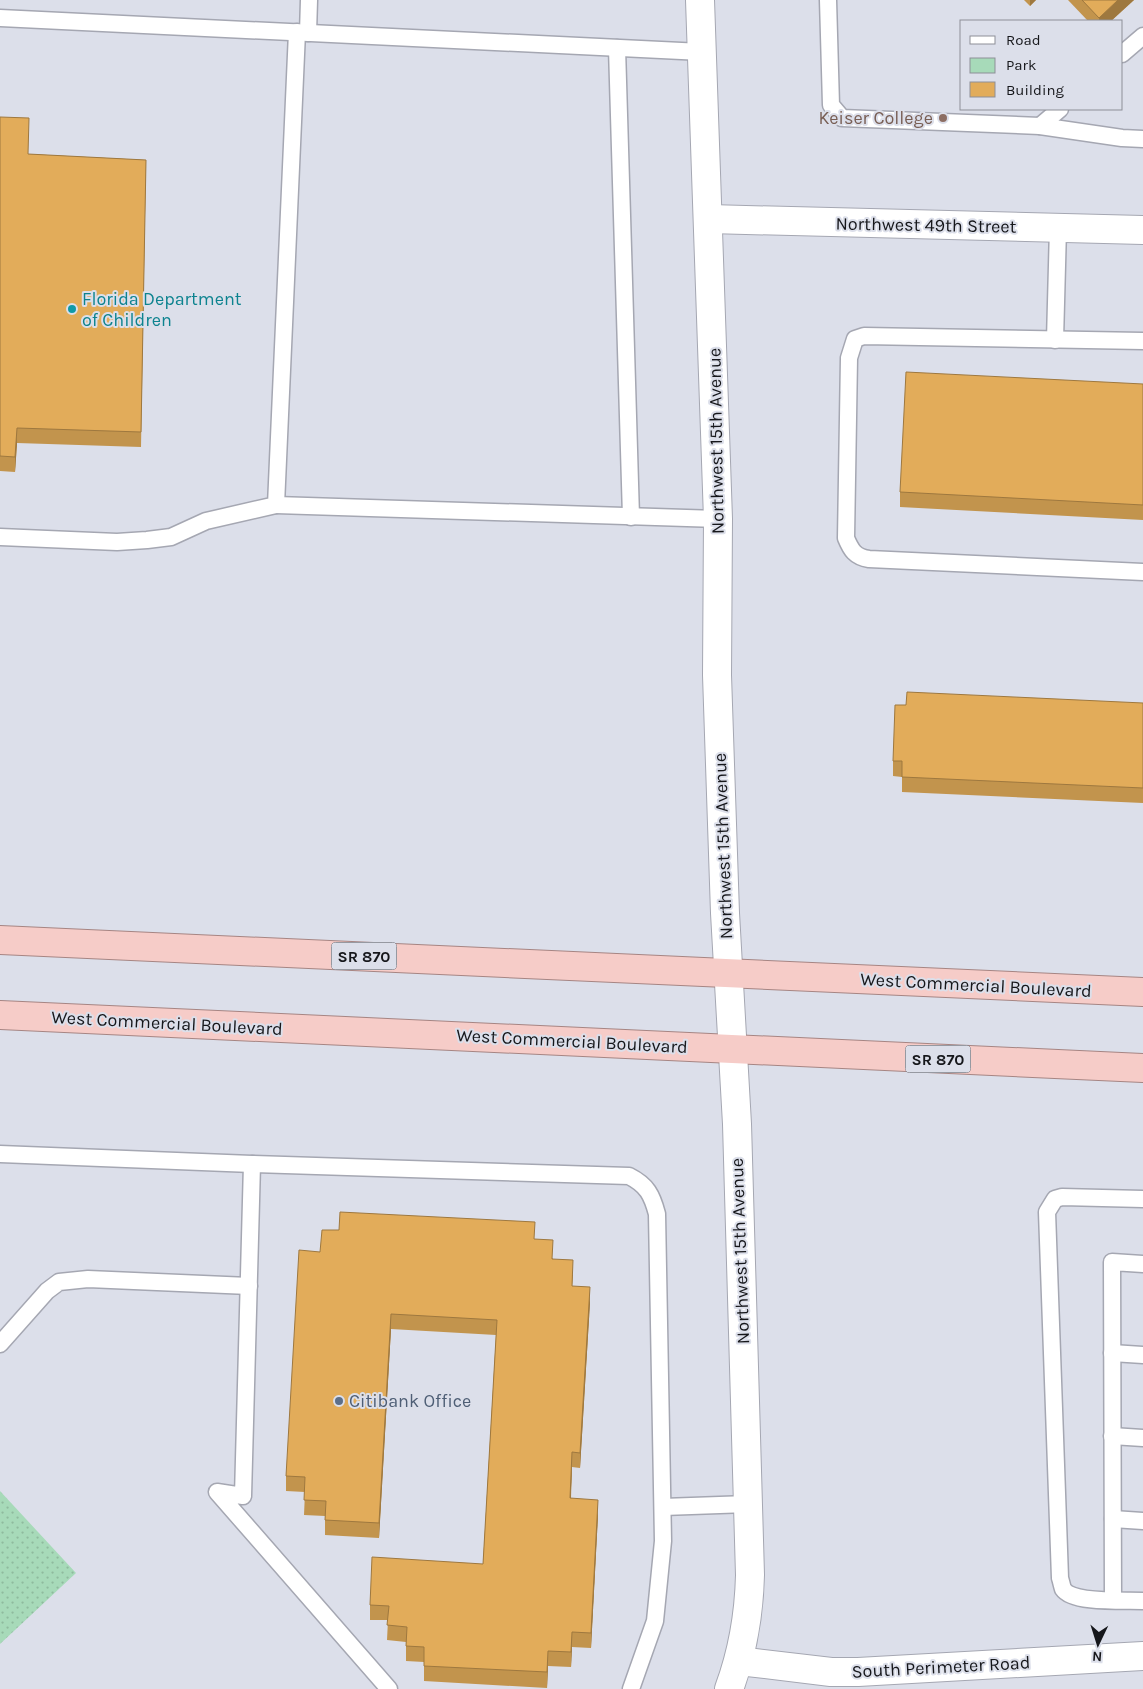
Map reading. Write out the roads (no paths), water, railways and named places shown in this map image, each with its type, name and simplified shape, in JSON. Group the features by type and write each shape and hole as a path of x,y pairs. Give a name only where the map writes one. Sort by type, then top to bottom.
{"highway":[{"name":"West Commercial Boulevard","path":"0,940 1143,992"},
{"name":"West Commercial Boulevard","path":"0,1015 1143,1068"}],"street":[{"name":"Northwest 15th Avenue","path":"700,0 718,519 717,675 748,1504 749,1604 740,1661 729,1689"},
{"name":"Northwest 49th Street","path":"709,219 1143,230"},
{"name":"South Perimeter Road","path":"740,1661 831,1672 874,1680 1143,1656"}],"lane":[{"path":"276,505 302,32 309,0"},
{"path":"828,0 831,105 842,118 1040,126 1122,138 1143,139"},
{"path":"0,18 702,52"},
{"path":"1123,53 1143,36"},
{"path":"617,48 631,516"},
{"path":"1040,126 1059,110"},
{"path":"1055,340 1058,228"},
{"path":"1143,341 864,336 855,339 849,358 846,538 851,550 858,557 869,560 1143,572"},
{"path":"0,537 118,542 147,540 171,537 206,521 276,505 718,519"},
{"path":"0,1154 630,1176 643,1184 652,1195 657,1214 663,1541 655,1621 630,1689"},
{"path":"252,1164 243,1496 217,1492 389,1689"},
{"path":"1143,1199 1062,1197 1055,1199 1047,1212 1060,1578 1064,1590 1073,1596 1143,1601"},
{"path":"1113,1600 1112,1262 1143,1264"},
{"path":"0,1344 47,1291 60,1282 88,1279 249,1286"},
{"path":"1112,1353 1143,1355"},
{"path":"1112,1436 1143,1438"},
{"path":"663,1507 748,1504"},
{"path":"1113,1519 1143,1521"}],"place":[{"name":"Keiser College","path":"943,118"},
{"name":"Florida Department of Children","path":"72,309"},
{"name":"Citibank Office","path":"339,1401"}]}
